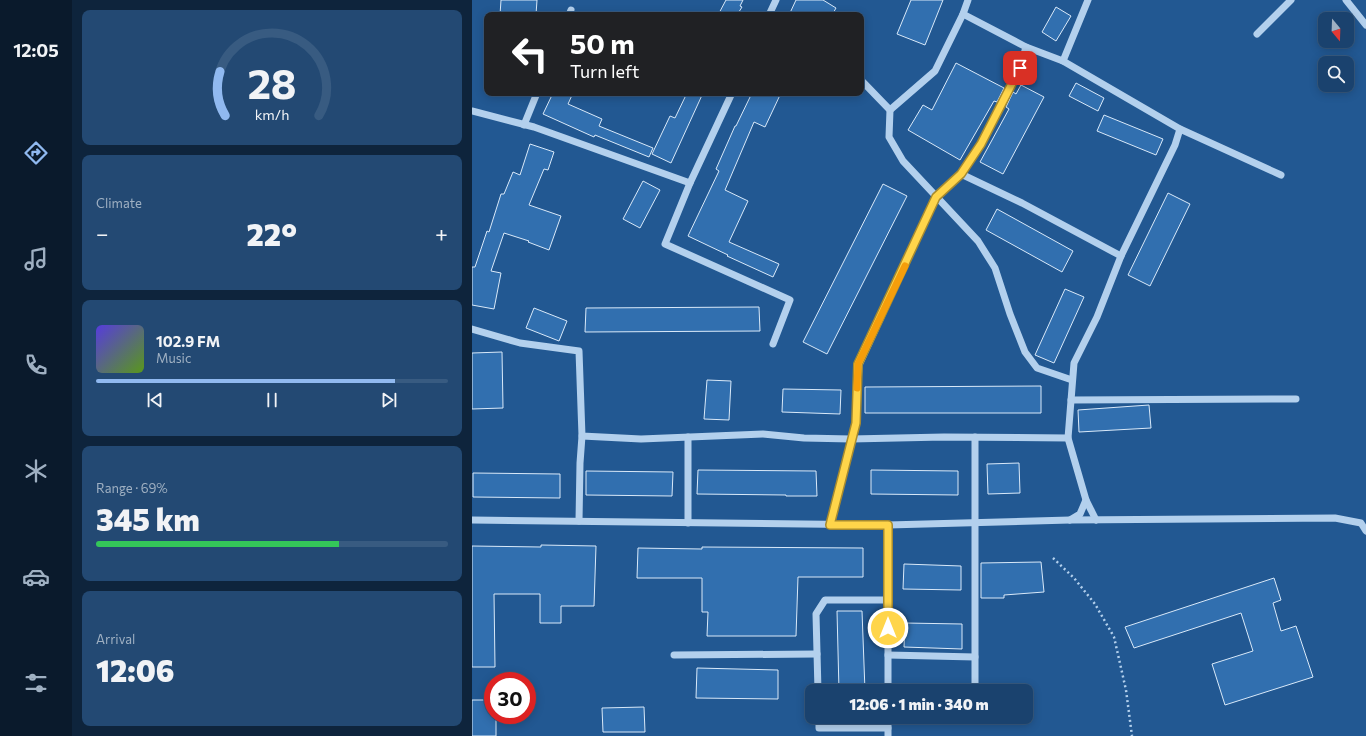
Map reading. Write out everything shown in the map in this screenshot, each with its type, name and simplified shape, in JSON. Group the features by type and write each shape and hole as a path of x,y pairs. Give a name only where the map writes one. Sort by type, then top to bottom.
{"street":[{"path":"770,12 776,0"},
{"path":"968,0 963,14 935,71 890,110 888,137 903,161 978,241 995,268 1010,314 1025,352 1029,358 1037,368 1072,380"},
{"path":"1063,61 1088,0"},
{"path":"1257,34 1291,0"},
{"path":"1346,0 1366,25"},
{"path":"963,14 1026,47 1063,61 1180,129 1281,175"},
{"path":"830,525 856,423 858,364 936,197 961,174 981,144 1020,68 1026,47"},
{"path":"864,83 890,110"},
{"path":"524,125 536,96"},
{"path":"731,96 690,183 665,244 790,300 773,344"},
{"path":"472,111 524,125 690,183"},
{"path":"1096,520 1086,500 1068,438 1074,363 1097,317 1121,256 1175,145 1180,129"},
{"path":"961,174 1121,256"},
{"path":"472,329 520,343 578,351 582,436 579,521"},
{"path":"1071,400 1296,399"},
{"path":"582,436 641,439 763,434 804,438 852,439 975,437 1068,438"},
{"path":"688,437 688,523"},
{"path":"975,437 975,684"},
{"path":"1070,520 1080,514 1086,500"},
{"path":"472,520 888,525 1070,520 1335,518 1364,521 1366,531"},
{"path":"888,525 888,684"},
{"path":"818,684 816,614 824,600 888,600"},
{"path":"674,655 817,654"},
{"path":"888,655 975,657"},
{"path":"819,724 819,736"},
{"path":"819,728 888,732"}],"path":[{"path":"1053,558 1074,578 1095,604 1114,637 1126,690 1132,736"}],"building":[{"path":"501,0 537,0 536,12 500,12"},
{"path":"726,0 743,0 740,6 742,7 739,12 720,12"},
{"path":"796,0 823,0 836,8 834,12 790,12"},
{"path":"911,0 943,0 925,45 897,34"},
{"path":"1056,7 1071,16 1056,41 1042,32"},
{"path":"956,63 1004,88 997,102 994,101 960,160 908,130 923,105 932,110"},
{"path":"1076,83 1104,98 1098,111 1069,96"},
{"path":"1021,85 1044,97 1003,174 980,162 1009,109 1006,107 1013,92 1016,94"},
{"path":"552,96 572,96 568,104 602,119 599,126 653,148 649,157 595,135 594,137 543,114"},
{"path":"686,96 702,96 671,163 652,154 670,116 675,118"},
{"path":"751,96 780,96 765,127 754,122 725,190 748,201 729,242 779,264 773,277 688,236 719,171 716,169"},
{"path":"1104,115 1163,139 1156,155 1097,131"},
{"path":"530,144 554,152 548,170 544,169 529,205 561,216 549,250 528,242 529,241 504,233 491,271 501,273 494,309 472,305 472,267 475,267 487,231 489,232 501,194 504,194 513,172 520,175"},
{"path":"643,181 660,190 640,228 623,219"},
{"path":"883,184 907,196 827,354 803,342"},
{"path":"1168,193 1190,204 1150,286 1128,275"},
{"path":"997,209 1073,251 1062,272 986,230"},
{"path":"1065,289 1084,297 1054,363 1035,355"},
{"path":"759,307 760,331 585,332 586,308"},
{"path":"534,308 567,321 559,341 526,328"},
{"path":"502,352 503,408 472,409 472,353"},
{"path":"707,380 731,381 729,420 704,419"},
{"path":"1041,386 1041,413 865,413 865,387"},
{"path":"783,389 841,390 840,414 782,412"},
{"path":"1149,405 1151,428 1079,432 1078,410"},
{"path":"1019,463 1020,493 988,494 987,464"},
{"path":"698,470 816,471 817,496 697,494"},
{"path":"871,470 958,471 958,495 871,494"},
{"path":"586,471 673,472 672,496 586,495"},
{"path":"473,473 560,474 560,498 473,497"},
{"path":"541,545 596,546 594,606 561,606 561,623 540,623 540,594 494,594 495,667 472,667 472,546 541,547"},
{"path":"702,547 863,548 863,577 798,577 796,636 707,636 708,612 702,612 702,578 637,578 638,548 702,549"},
{"path":"1041,562 1044,592 1004,595 1004,598 981,598 981,563"},
{"path":"904,564 961,566 961,590 903,589"},
{"path":"1274,578 1281,600 1273,603 1281,631 1296,626 1313,677 1225,705 1212,664 1253,651 1241,613 1134,648 1125,627"},
{"path":"837,611 862,611 865,684 839,684"},
{"path":"905,623 962,624 962,649 904,647"},
{"path":"697,668 778,670 778,699 696,698"},
{"path":"472,700 484,700 484,724 496,724 496,736 472,736"},
{"path":"644,707 645,732 603,732 602,708"}],"slow traffic":[{"path":"857,388 858,364 905,266"}],"route":[{"path":"888,628 888,525 830,525 856,423 858,364 936,197 961,174 981,144 1020,68"}]}
